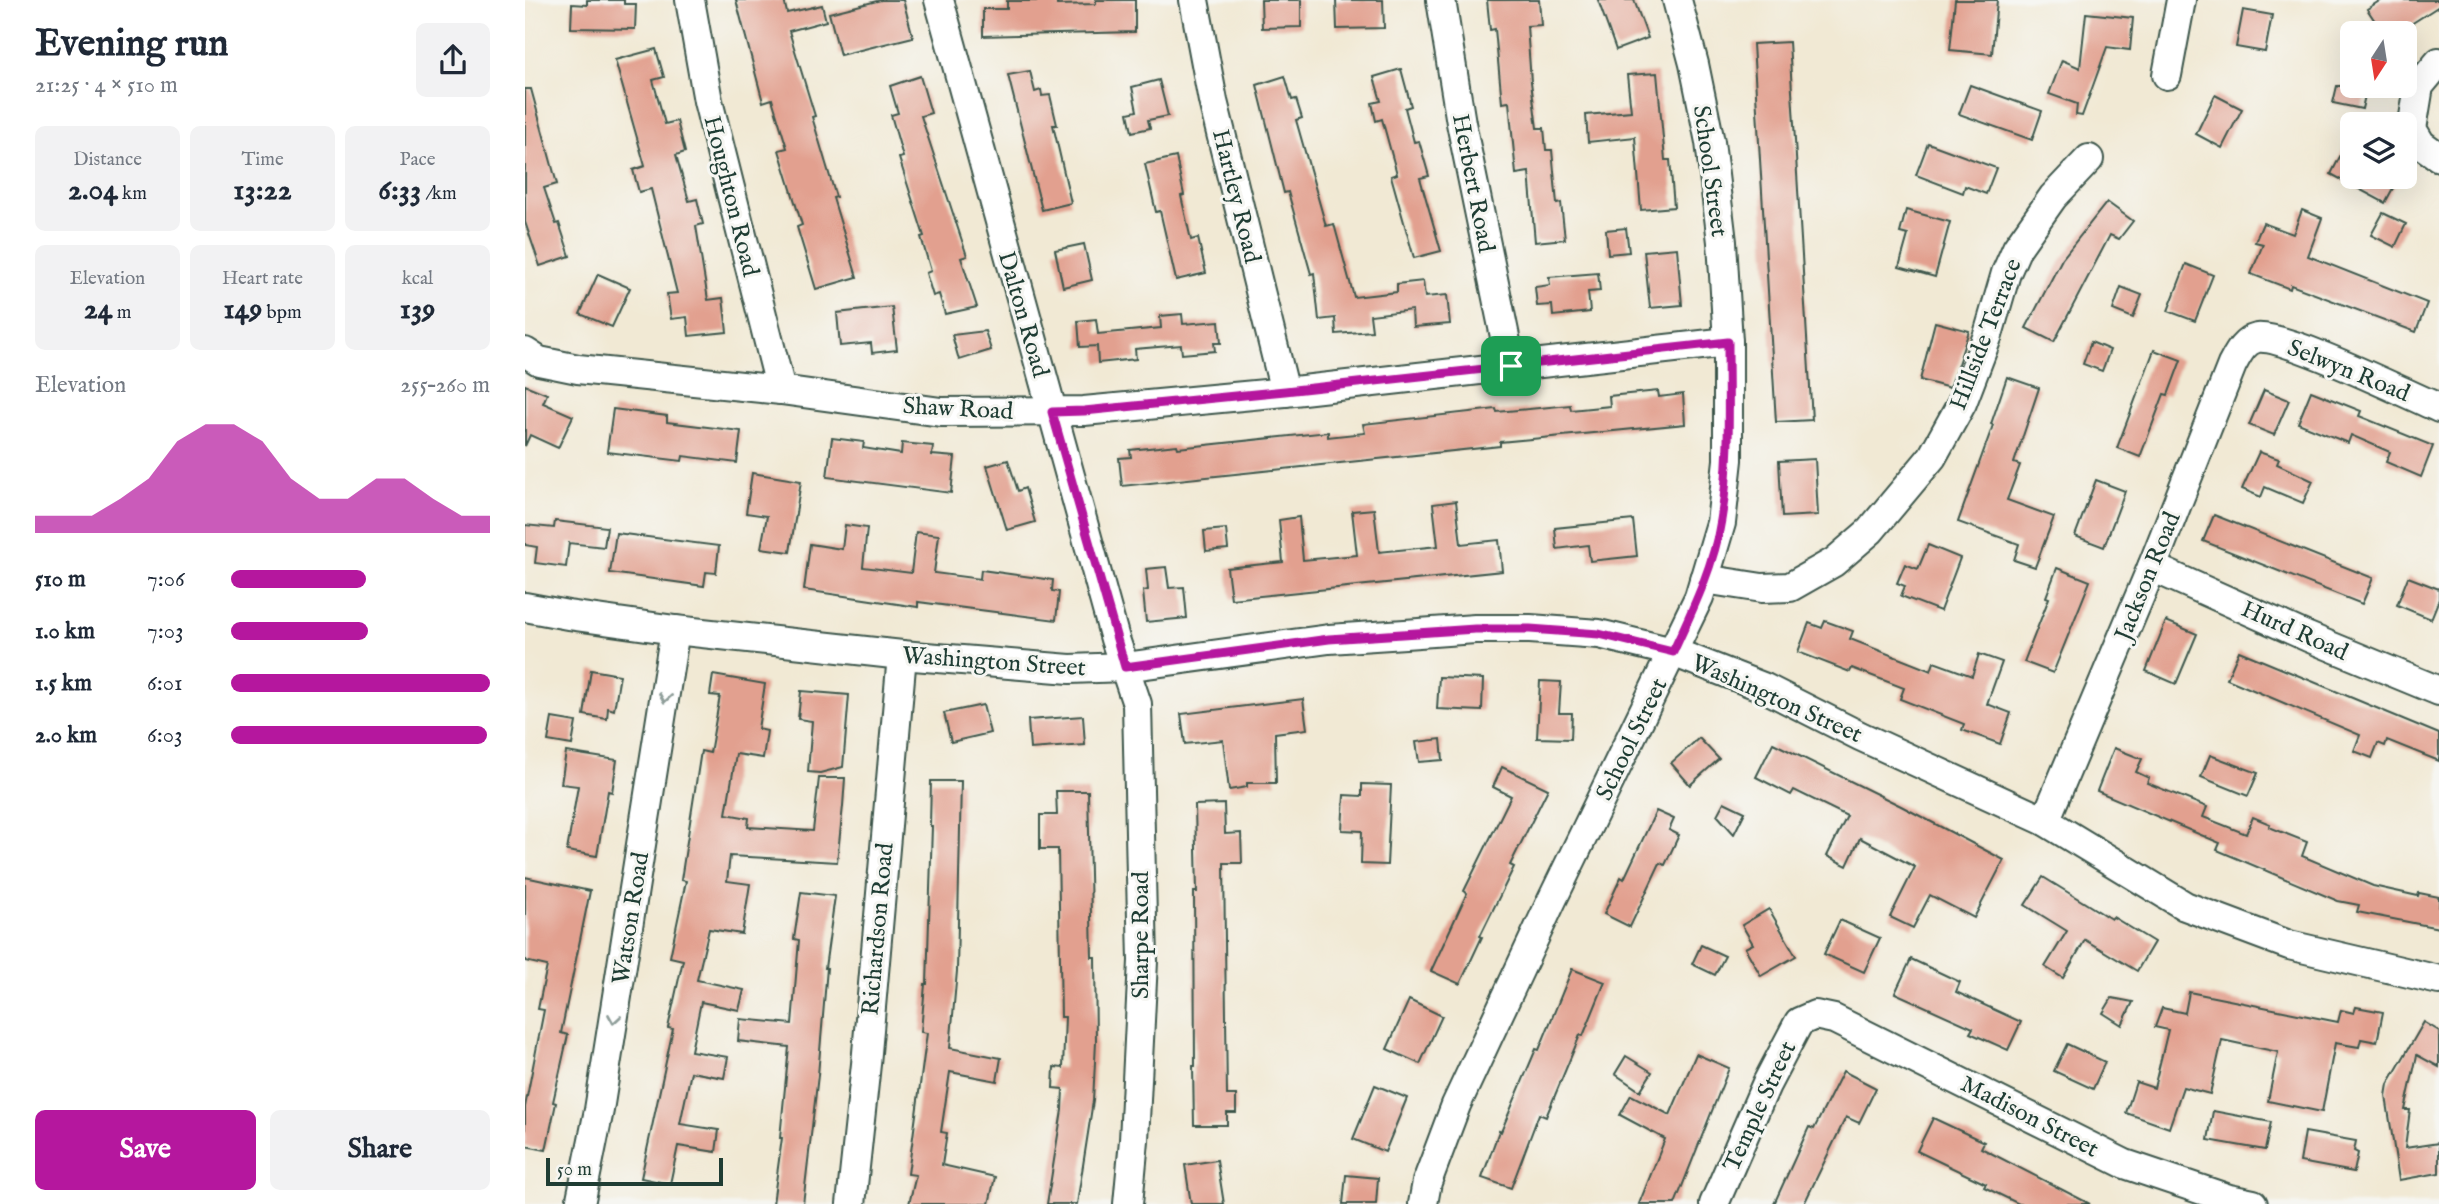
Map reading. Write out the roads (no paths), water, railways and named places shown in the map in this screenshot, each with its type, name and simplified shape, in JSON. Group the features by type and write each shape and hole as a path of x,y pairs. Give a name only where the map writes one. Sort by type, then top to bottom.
{"street":[{"name":"Houghton Road","path":"690,0 708,101 781,390"},
{"name":"Dalton Road","path":"939,0 1125,667"},
{"name":"Hartley Road","path":"1194,0 1213,101 1285,391"},
{"name":"Herbert Road","path":"1441,0 1461,123 1511,366"},
{"name":"School Street","path":"1423,1204 1427,1182 1456,1104 1699,597 1721,523 1728,460 1728,342 1722,242 1710,142 1677,0"},
{"path":"2167,75 2181,0"},
{"path":"2439,62 2419,86 2412,129 2421,144 2439,157"},
{"name":"Hillside Terrace","path":"1704,579 1762,589 1790,587 1834,562 1870,531 1932,457 1962,403 2017,248 2053,197 2089,159"},
{"name":"Selwyn Road","path":"2256,339 2287,342 2439,408"},
{"name":"Jackson Road","path":"2045,821 2152,567 2232,365 2243,346 2256,339"},
{"name":"Shaw Road","path":"525,352 539,361 577,369 781,390 941,412 1052,412 1285,391 1728,342"},
{"name":"Hurd Road","path":"2152,567 2308,637 2439,691"},
{"name":"Washington Street","path":"525,607 675,631 902,655 1070,669 1125,667 1329,639 1475,629 1530,629 1599,634 1673,652 1765,688 1860,736 2045,821 2185,906 2289,945 2439,980"},
{"name":"Watson Road","path":"580,1204 599,1110 675,631"},
{"name":"Richardson Road","path":"851,1204 902,655"},
{"name":"Sharpe Road","path":"1125,667 1137,704 1143,961 1128,1204"},
{"name":"Madison Street","path":"1813,1016 1833,1019 2125,1164 2237,1202"},
{"name":"Temple Street","path":"1714,1204 1793,1032 1799,1022 1813,1016"}]}
